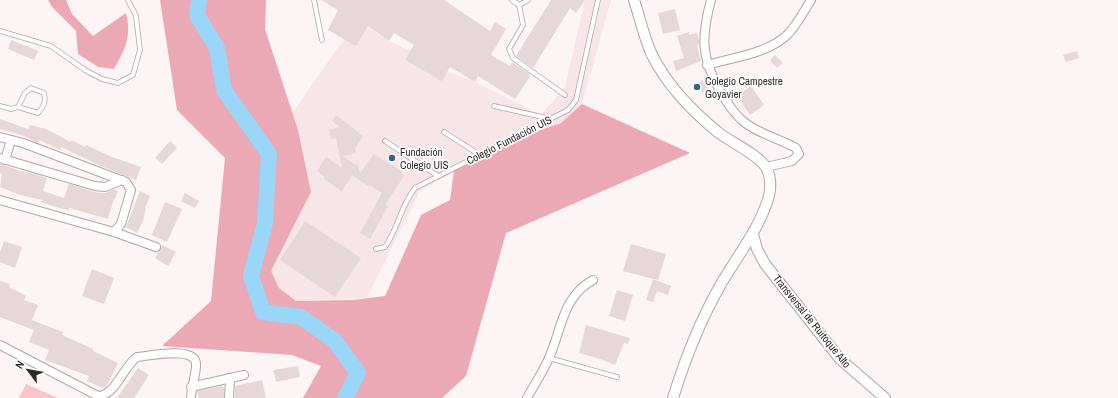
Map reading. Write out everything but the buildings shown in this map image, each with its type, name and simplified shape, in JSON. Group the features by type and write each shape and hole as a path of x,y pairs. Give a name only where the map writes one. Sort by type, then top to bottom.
{"street":[{"path":"634,0 652,54 685,101 697,115 736,146 760,160 766,167 770,180 769,196 753,234 721,284 703,320 683,367 673,398"},
{"path":"711,0 704,33 707,65 716,84 734,113 745,123 796,148 798,154 792,162 766,167"},
{"path":"707,65 764,49 788,34 811,0"},
{"path":"0,137 126,182 131,190 121,224 114,232"},
{"path":"11,140 2,159 95,186 105,187 122,180"},
{"path":"0,200 114,232 156,247"},
{"name":"Transversal de Ruitoque Alto","path":"753,234 757,249 766,264 840,359 885,398"},
{"path":"527,398 549,358 572,296 581,287 593,280"},
{"path":"0,345 98,396 106,396 127,367 137,357 178,353 186,354 193,358 196,364 190,398"},
{"path":"191,387 244,375"},
{"path":"229,398 230,378"}],"lane":[{"path":"0,31 51,46 85,70 102,79 118,83 133,75 140,50 136,16 128,0"},
{"path":"314,0 322,40"},
{"path":"512,0 519,5 523,25 509,49 513,58 565,95"},
{"path":"519,5 528,0"},
{"name":"Colegio Fundación UIS","path":"376,249 385,247 391,239 409,195 416,188 568,110 576,100 598,0"},
{"path":"0,106 11,109 18,106 26,92 31,88 44,93 46,99 44,106 38,113 18,106"},
{"path":"494,106 551,119"},
{"path":"444,132 480,155"},
{"path":"384,141 438,176"},
{"path":"549,358 617,377"}],"shaded area":[{"path":"48,0 66,0 72,14 93,36 126,13 128,21 128,36 124,49 114,69 98,67 78,54 76,31 52,7"},
{"path":"160,0 266,0 265,29 298,130 311,192 271,271 279,288 296,301 353,300 385,296 421,215 450,200 454,171 532,133 561,123 582,104 690,153 506,233 466,376 442,398 303,398 321,366 292,355 162,346 211,301 225,158 177,110"},
{"name":"Fundación Colegio UIS","path":"585,0 611,0 582,104 561,123 532,132 506,144 420,191 367,298 296,301 279,288 271,271 311,192 298,130 292,113 344,39 365,25 389,41 411,51 448,72 475,82 541,115 565,87"},
{"path":"26,384 58,398 19,398"}],"waterway":[{"path":"199,0 197,15 217,48 224,90 269,154 265,223 251,276 263,312 301,317 335,341 358,373 345,398"}],"place":[{"name":"Colegio Campestre Goyavier","path":"697,87"},
{"name":"Fundación Colegio UIS","path":"392,158"}]}
